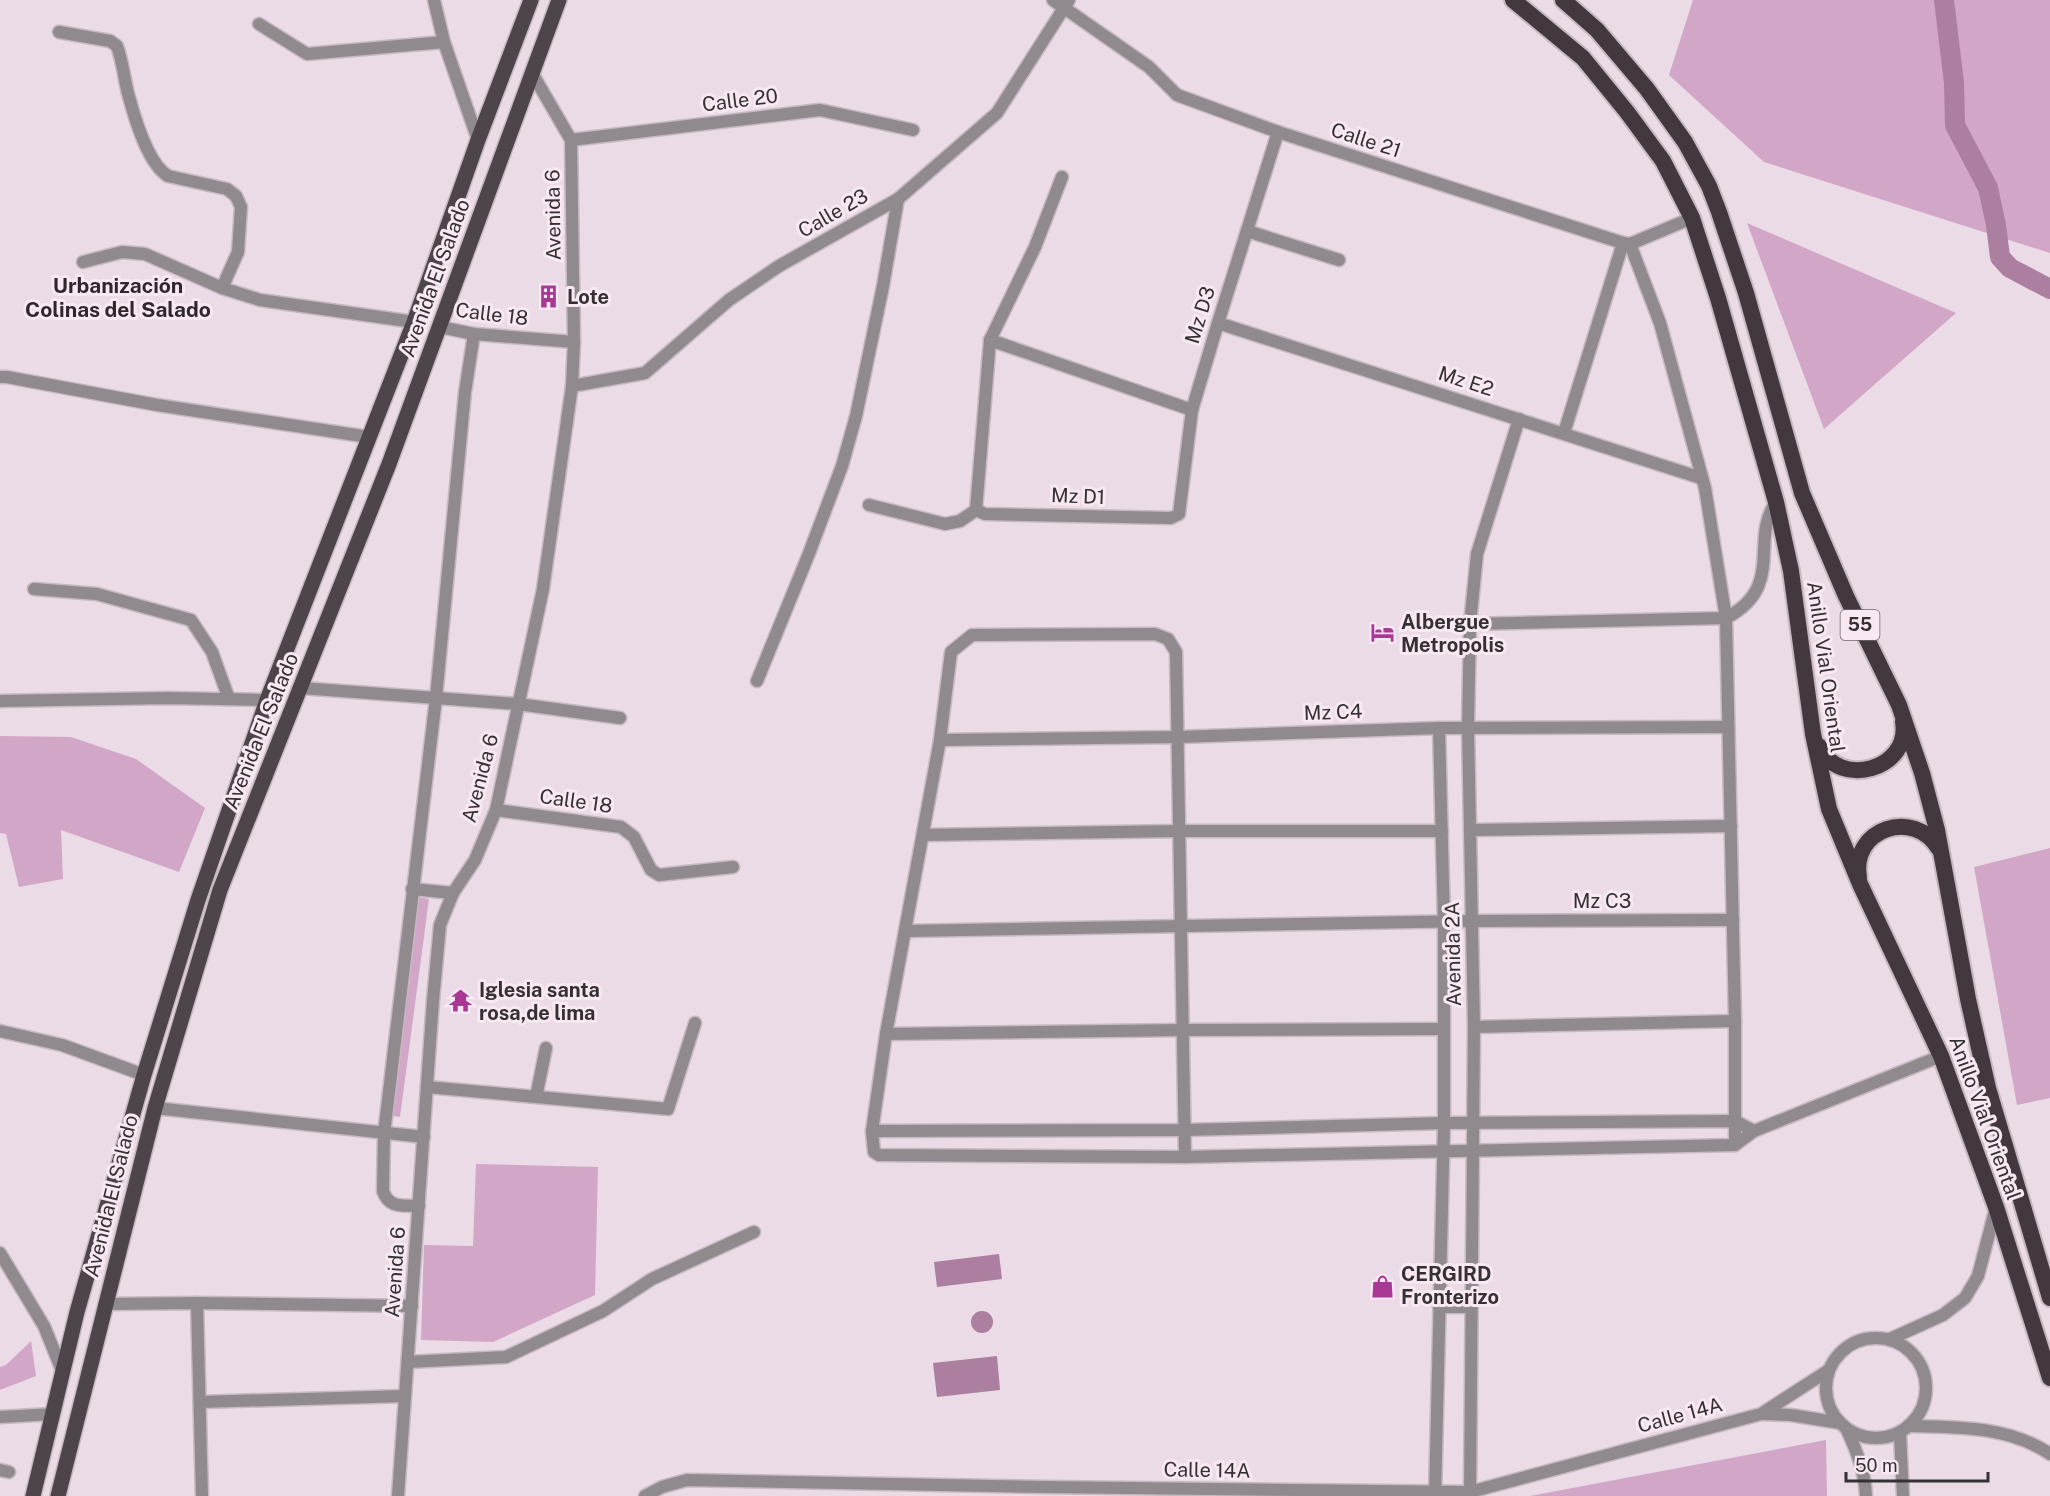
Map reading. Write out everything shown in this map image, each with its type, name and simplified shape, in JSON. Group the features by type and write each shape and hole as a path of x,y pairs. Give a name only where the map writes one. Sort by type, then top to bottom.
{"highway":[{"name":"Anillo Vial Oriental","path":"1513,0 1583,58 1627,112 1662,161 1692,218 1718,298 1776,502 1791,571 1813,734 1829,809 1860,884 1941,1056 1996,1207 2050,1378"},
{"name":"Anillo Vial Oriental","path":"1563,0 1597,30 1647,89 1685,142 1709,186 1746,293 1802,493 1846,596 1899,705 1930,801 1968,999 1988,1088 2050,1298"},
{"path":"1813,734 1822,754 1830,762 1851,770 1872,768 1883,764 1898,748 1904,726 1899,705"},
{"path":"1860,884 1857,865 1864,847 1878,833 1886,829 1906,826 1916,829 1932,839 1942,856"}],"main road":[{"name":"Avenida El Salado","path":"33,1496 77,1312 144,1075 198,900 267,700 414,322 478,140 531,0"},
{"name":"Avenida El Salado","path":"58,1496 155,1108 220,890 389,464 559,0"}],"street":[{"path":"434,0 444,42 478,140"},
{"name":"Calle 21","path":"1053,0 1066,4 1149,67 1177,95 1278,132 1626,244"},
{"name":"Calle 23","path":"573,386 645,373 738,294 779,266 898,199 997,112 1066,4"},
{"path":"258,24 307,54 444,42"},
{"path":"59,32 110,40 117,46 129,97 149,152 160,171 168,176 227,189 236,196 241,207 238,252 222,288"},
{"name":"Avenida 6","path":"398,1496 440,925 453,893 476,860 496,810 545,579 573,386 571,140 532,74"},
{"name":"Calle 20","path":"571,140 820,110 912,130"},
{"name":"Mz D3","path":"1179,514 1192,410 1278,132"},
{"path":"869,505 945,524 960,521 976,510 990,340 1035,247 1062,177"},
{"path":"757,681 842,465 856,416 884,286 898,199"},
{"path":"1626,244 1692,218"},
{"path":"1247,231 1339,260"},
{"path":"1564,434 1626,244"},
{"path":"1626,244 1660,323 1705,488 1726,618 1735,1021 1735,1145"},
{"path":"83,262 122,252 145,254 222,288 260,300 414,322"},
{"name":"Mz E2","path":"1218,323 1701,478"},
{"name":"Calle 18","path":"440,327 474,334 574,342"},
{"path":"419,1206 391,1204 386,1200 383,1191 384,1134 436,698 465,392 474,334"},
{"path":"990,340 1192,410"},
{"path":"0,377 192,411 369,437"},
{"name":"Avenida 2A","path":"1470,1494 1474,1027 1468,728 1470,624 1477,554 1519,419"},
{"path":"1470,624 1726,618 1740,611 1750,601 1763,572 1769,511 1776,502"},
{"name":"Mz D1","path":"976,510 985,514 1171,518 1179,514"},
{"path":"34,589 97,594 191,620 212,652 229,699"},
{"path":"1185,1157 1176,652 1168,639 1155,634 972,635 951,652 940,740 886,1034 872,1131 874,1152 879,1155 1185,1157 1735,1145 1754,1131 1941,1056"},
{"path":"301,688 518,704 620,718"},
{"path":"0,701 138,698 267,700"},
{"name":"Mz C4","path":"940,740 1178,737 1439,728 1727,727"},
{"name":"Avenida 2A","path":"1435,1494 1444,1123 1444,922 1439,728"},
{"name":"Calle 18","path":"496,810 621,827 634,837 651,870 659,875 733,867"},
{"path":"1470,830 1731,826"},
{"path":"923,835 1179,831 1442,831"},
{"path":"412,889 453,893"},
{"name":"Mz C3","path":"905,931 1472,921 1733,920"},
{"path":"1474,1027 1735,1021"},
{"path":"427,1087 668,1109 695,1023"},
{"path":"886,1034 1443,1029"},
{"path":"0,1031 62,1045 144,1075"},
{"path":"536,1097 546,1048"},
{"path":"155,1108 424,1137"},
{"path":"872,1131 1184,1130 1444,1123 1735,1120 1754,1131"},
{"path":"1890,1339 1943,1315 1965,1298 1978,1276 1996,1207"},
{"path":"408,1362 506,1357 603,1311 652,1279 754,1232"},
{"path":"0,1253 44,1326 63,1373"},
{"path":"197,1303 202,1496"},
{"path":"105,1304 412,1306"},
{"path":"1439,1307 1471,1307"},
{"path":"1844,1426 1860,1436 1887,1437 1905,1429 1920,1414 1926,1400 1927,1384 1923,1368 1914,1355 1890,1339 1874,1338 1860,1341 1847,1348 1829,1370 1827,1398 1832,1412 1844,1426 1860,1461 1865,1479 1866,1496"},
{"name":"Calle 14A","path":"645,1496 662,1487 687,1480 1045,1492 1470,1494 1761,1413 1829,1370"},
{"path":"200,1402 405,1396"},
{"name":"Calle 14A","path":"1761,1413 1791,1415 1844,1426"},
{"path":"0,1417 53,1414"},
{"path":"1905,1429 1959,1427 1991,1431 2021,1439 2050,1454"},
{"path":"1903,1496 1905,1429"}],"shaded area":[{"path":"1693,0 2050,0 2050,253 1764,162 1669,75"},
{"path":"1747,223 1956,313 1824,429"},
{"path":"0,736 71,737 136,759 205,808 179,872 61,830 63,879 19,887 6,834 0,833"},
{"path":"2050,848 2050,1098 2017,1105 1974,867"},
{"path":"417,897 429,899 400,1117 388,1115"},
{"path":"476,1164 598,1167 595,1295 493,1342 421,1340 424,1245 473,1246"},
{"path":"999,1254 1002,1279 937,1287 934,1262"},
{"path":"982,1311 990,1314 993,1322 990,1330 982,1333 974,1330 971,1322 974,1314"},
{"path":"31,1341 36,1376 0,1390 0,1367 6,1365"},
{"path":"997,1356 1000,1390 937,1397 933,1363"},
{"path":"1826,1440 1827,1496 1530,1496"}],"waterway":[{"path":"1944,0 1954,83 1955,125 1988,188 2000,257 2010,268 2050,289"}],"place":[{"name":"Lote","path":"549,297"},
{"name":"Albergue Metropolis","path":"1383,633"},
{"name":"Iglesia santa rosa,de lima","path":"461,1001"},
{"name":"CERGIRD Fronterizo","path":"1383,1286"}],"district":[{"name":"Urbanización Colinas del Salado","path":"118,298"}]}
